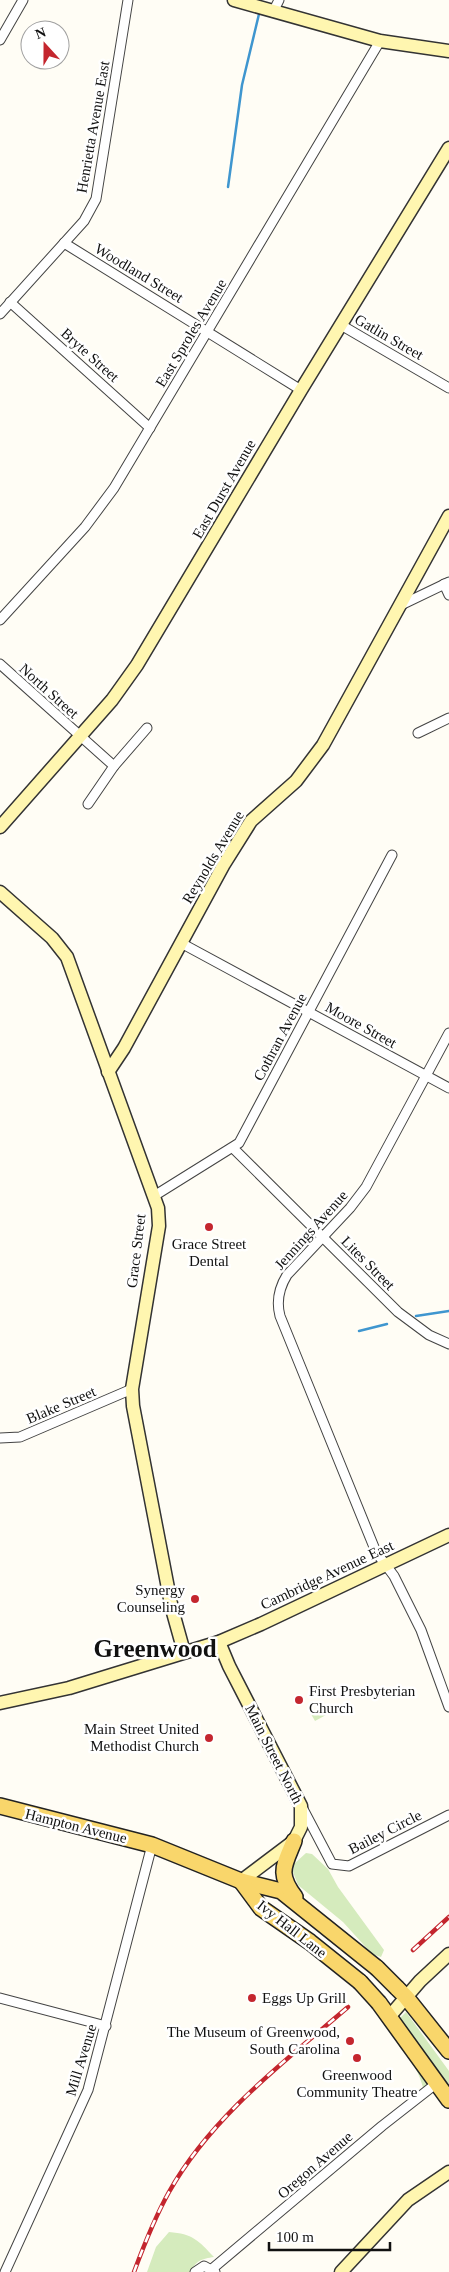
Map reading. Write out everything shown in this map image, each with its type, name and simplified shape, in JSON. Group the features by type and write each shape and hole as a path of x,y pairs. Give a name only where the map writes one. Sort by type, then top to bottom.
{"main road":[{"path":"234,0 276,6 380,41 449,51"},
{"name":"East Durst Avenue","path":"0,827 112,700 153,640 301,390 449,148"},
{"name":"Reynolds Avenue","path":"108,1072 124,1048 224,864 251,821 296,781 316,755 449,516"},
{"name":"Grace Street","path":"0,892 64,951 71,965 158,1208 158,1226 132,1389 133,1406 172,1609 184,1652"},
{"name":"Cambridge Avenue East","path":"0,1703 69,1688 219,1642 449,1535"},
{"name":"Main Street North","path":"219,1642 229,1666 301,1806"},
{"name":"Hampton Avenue","path":"0,1806 152,1845 241,1881"},
{"path":"301,1806 301,1827 284,1866 285,1884 305,1911"},
{"path":"241,1881 294,1841"},
{"name":"Ivy Hall Lane","path":"241,1881 281,1891 377,1968 402,1993"},
{"name":"Ivy Hall Lane","path":"241,1881 261,1908 310,1942 360,1982 389,2016"},
{"path":"449,1954 402,1993 389,2016 449,2100"},
{"path":"402,1993 449,2051"},
{"path":"341,2272 408,2200 449,2172"}],"street":[{"path":"0,40 24,0"},
{"name":"Henrietta Avenue East","path":"0,314 64,243 89,212 98,192 128,0"},
{"name":"East Sproles Avenue","path":"0,620 95,514 208,332 380,41"},
{"name":"Woodland Street","path":"64,243 301,390"},
{"name":"Bryte Street","path":"10,302 150,428"},
{"name":"Gatlin Street","path":"341,325 449,388"},
{"path":"398,606 446,583 449,595"},
{"name":"North Street","path":"0,664 114,766"},
{"path":"418,733 449,718"},
{"path":"88,804 114,766 147,728"},
{"name":"Cothran Avenue","path":"154,1196 239,1143 392,855"},
{"name":"Moore Street","path":"181,943 449,1088"},
{"name":"Jennings Avenue","path":"386,1565 376,1552 279,1312 279,1296 285,1279 366,1188 449,1033"},
{"name":"Lites Street","path":"233,1148 403,1316 428,1335 449,1344"},
{"name":"Blake Street","path":"0,1438 20,1437 132,1389"},
{"path":"386,1565 394,1576 422,1632 449,1707"},
{"name":"Main Street North","path":"301,1806 332,1864"},
{"name":"Bailey Circle","path":"332,1864 349,1866 449,1815"},
{"name":"Mill Avenue","path":"5,2272 88,2090 152,1845"},
{"path":"0,1998 106,2026"},
{"name":"Oregon Avenue","path":"195,2272 204,2266 214,2271 382,2126 437,2083"}],"green space":[{"path":"322,1709 326,1715 315,1721 311,1714"},
{"path":"306,1853 312,1854 328,1869 338,1887 384,1950 381,1957 372,1954 343,1922 298,1885 293,1872 294,1864"},
{"path":"406,2012 449,2071 449,2084 421,2053 409,2036 400,2018"},
{"path":"397,2041 427,2081 426,2090 424,2091 416,2069"},
{"path":"169,2232 190,2236 204,2246 214,2257 200,2261 191,2272 147,2272 156,2247"}],"waterway":[{"path":"228,187 242,85 259,14"},
{"path":"416,1316 449,1311"},
{"path":"359,1331 387,1324"}],"railway":[{"path":"413,1950 449,1917"},
{"path":"134,2272 150,2231 169,2192 186,2165 206,2139 250,2092 348,2007"}],"place":[{"name":"Grace Street Dental","path":"209,1227"},
{"name":"Synergy Counseling","path":"195,1599"},
{"name":"First Presbyterian Church","path":"299,1700"},
{"name":"Main Street United Methodist Church","path":"209,1738"},
{"name":"Eggs Up Grill","path":"252,1998"},
{"name":"The Museum of Greenwood, South Carolina","path":"350,2041"},
{"name":"Greenwood Community Theatre","path":"357,2058"}],"district":[{"name":"Greenwood","path":"155,1648"}]}
